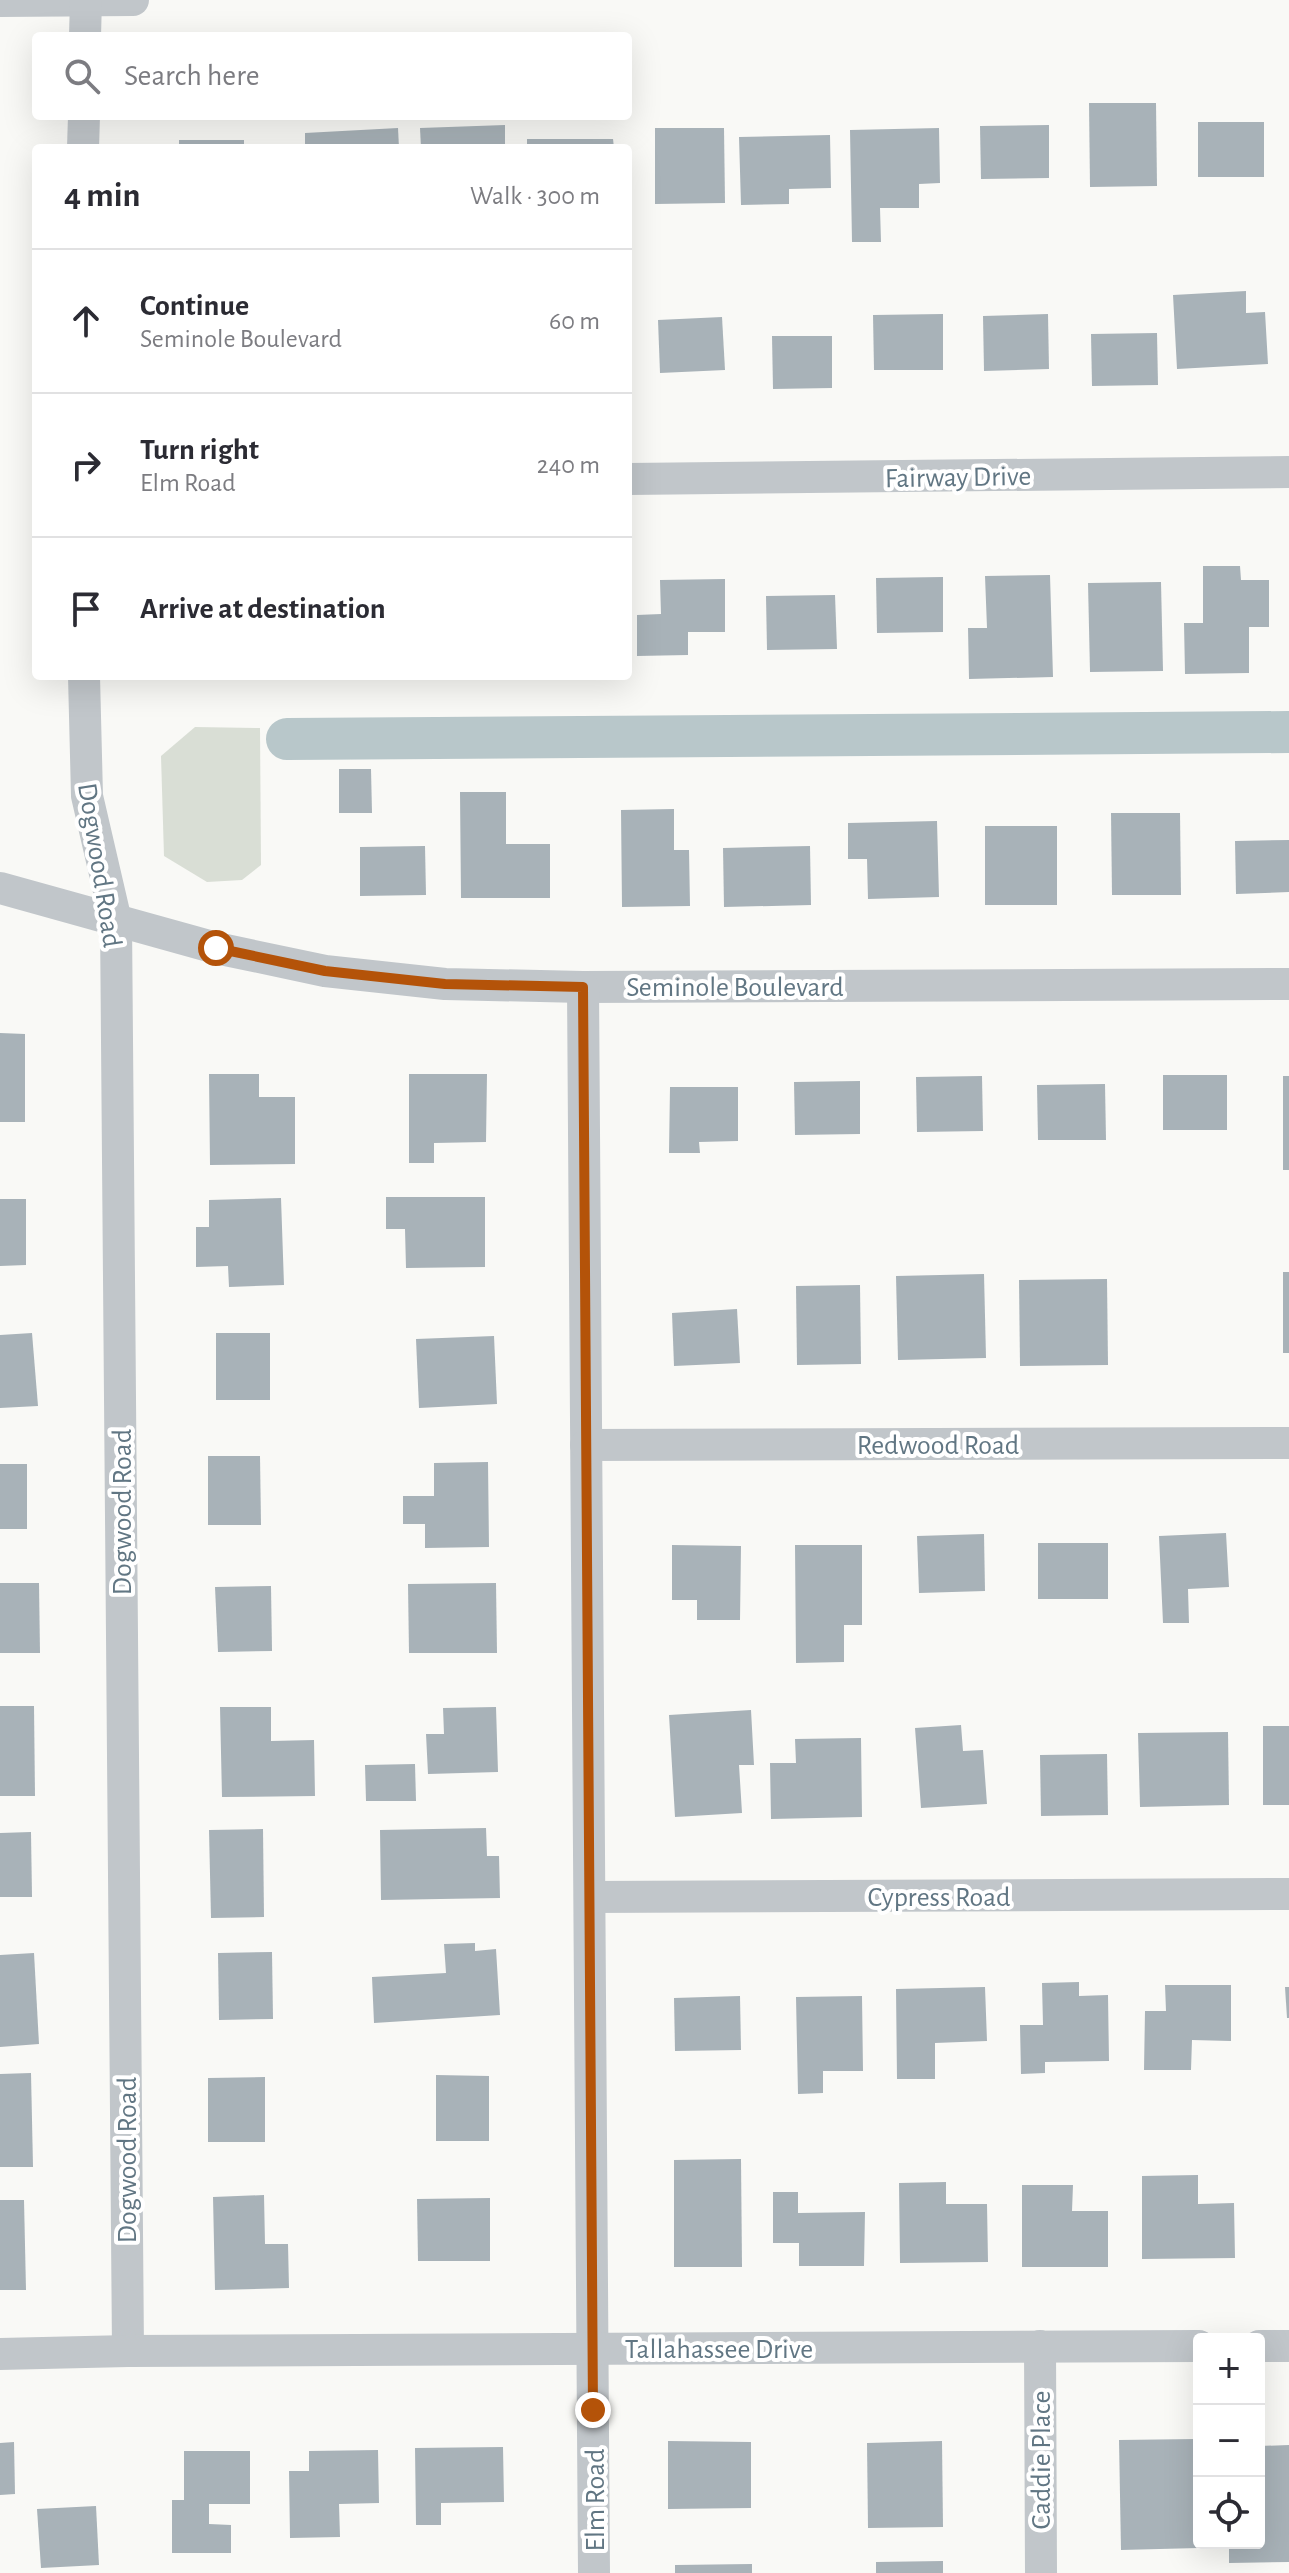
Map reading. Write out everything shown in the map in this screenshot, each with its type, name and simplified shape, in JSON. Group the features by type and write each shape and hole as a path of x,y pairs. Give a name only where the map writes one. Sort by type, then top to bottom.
{"street":[{"path":"85,32 86,0"},
{"path":"0,1 133,0"},
{"path":"83,144 84,120"},
{"name":"Fairway Drive","path":"632,479 1289,472"},
{"name":"Dogwood Road","path":"84,680 87,796 116,921 128,2351"},
{"name":"Seminole Boulevard","path":"0,888 216,948 325,971 445,984 583,987 1289,984"},
{"name":"Elm Road","path":"583,987 594,2573"},
{"name":"Redwood Road","path":"586,1445 1289,1443"},
{"name":"Cypress Road","path":"590,1897 1289,1894"},
{"name":"Caddie Place","path":"1040,2346 1041,2573"},
{"name":"Tallahassee Drive","path":"0,2354 1193,2346"},
{"path":"1265,2346 1289,2346"}],"shaded area":[{"path":"195,727 260,728 261,865 242,880 207,882 164,856 161,756"}],"building":[{"path":"1089,103 1156,103 1157,186 1090,187"},
{"path":"1198,122 1264,122 1264,177 1198,177"},
{"path":"505,125 505,144 421,144 420,128"},
{"path":"1049,125 1049,178 981,179 980,126"},
{"path":"398,128 399,144 305,144 305,133"},
{"path":"655,128 724,128 725,203 655,204"},
{"path":"939,128 940,183 919,184 919,208 880,208 881,242 852,242 850,130"},
{"path":"830,135 831,188 789,189 789,204 741,205 739,137"},
{"path":"527,139 613,139 614,144 527,144"},
{"path":"179,140 244,140 244,144 179,144"},
{"path":"1246,291 1246,313 1265,312 1268,364 1177,369 1173,295"},
{"path":"943,314 943,370 874,370 873,315"},
{"path":"1048,314 1049,369 984,371 983,316"},
{"path":"722,317 725,370 660,373 658,320"},
{"path":"1157,333 1158,385 1092,386 1091,334"},
{"path":"772,336 832,336 832,388 773,389"},
{"path":"1203,566 1240,566 1241,580 1269,580 1269,627 1249,627 1249,673 1185,674 1184,623 1203,623"},
{"path":"1050,575 1053,677 969,679 968,628 987,628 985,576"},
{"path":"943,577 943,632 877,633 876,578"},
{"path":"725,579 725,632 688,632 688,655 637,656 637,615 661,614 660,580"},
{"path":"1161,582 1163,671 1090,672 1088,583"},
{"path":"835,595 837,649 767,650 766,596"},
{"path":"339,769 371,769 372,813 339,813"},
{"path":"460,792 506,792 506,844 550,844 550,898 461,898"},
{"path":"674,809 674,850 689,850 690,906 622,907 621,810"},
{"path":"1111,813 1180,813 1181,895 1112,895"},
{"path":"937,821 939,897 868,899 867,859 848,859 848,823"},
{"path":"985,826 1057,826 1057,905 985,905"},
{"path":"1289,840 1289,892 1236,894 1235,841"},
{"path":"425,846 426,895 360,896 360,847"},
{"path":"810,846 811,905 724,907 723,848"},
{"path":"0,1033 25,1034 25,1122 0,1122"},
{"path":"209,1074 259,1074 259,1097 295,1097 295,1164 210,1165"},
{"path":"409,1074 487,1074 486,1142 434,1143 434,1163 409,1163"},
{"path":"1163,1075 1227,1075 1227,1130 1163,1130"},
{"path":"982,1076 983,1131 917,1132 916,1077"},
{"path":"1283,1076 1289,1076 1289,1170 1283,1170"},
{"path":"860,1081 860,1134 795,1135 794,1082"},
{"path":"1105,1084 1106,1140 1038,1140 1037,1085"},
{"path":"670,1087 738,1087 738,1141 699,1142 700,1153 669,1153"},
{"path":"386,1197 485,1197 485,1267 406,1268 405,1229 386,1229"},
{"path":"281,1198 284,1285 229,1287 228,1266 196,1267 196,1227 209,1227 209,1200"},
{"path":"0,1199 26,1199 26,1265 0,1266"},
{"path":"1283,1272 1289,1272 1289,1353 1283,1353"},
{"path":"984,1274 986,1358 898,1360 896,1276"},
{"path":"1107,1279 1108,1365 1020,1366 1019,1280"},
{"path":"860,1285 861,1364 797,1365 796,1286"},
{"path":"737,1309 740,1363 674,1366 672,1313"},
{"path":"32,1333 38,1406 0,1408 0,1335"},
{"path":"216,1333 270,1333 270,1400 216,1400"},
{"path":"494,1336 497,1404 419,1408 416,1339"},
{"path":"208,1456 260,1456 261,1525 208,1525"},
{"path":"488,1462 489,1547 425,1548 425,1524 403,1524 403,1496 434,1496 434,1463"},
{"path":"0,1464 27,1464 27,1529 0,1529"},
{"path":"1226,1533 1229,1587 1188,1589 1189,1623 1163,1623 1159,1536"},
{"path":"984,1534 985,1591 919,1593 917,1536"},
{"path":"1038,1543 1108,1543 1108,1599 1038,1599"},
{"path":"672,1545 741,1546 740,1620 697,1620 697,1600 672,1600"},
{"path":"795,1545 862,1545 862,1625 844,1625 844,1662 796,1663"},
{"path":"0,1583 39,1583 40,1653 0,1653"},
{"path":"496,1583 497,1653 409,1653 408,1584"},
{"path":"271,1586 272,1651 218,1652 215,1587"},
{"path":"0,1706 34,1706 35,1796 0,1796"},
{"path":"220,1707 271,1707 271,1741 314,1740 315,1796 222,1797"},
{"path":"496,1707 498,1772 428,1774 426,1734 444,1734 443,1708"},
{"path":"751,1710 754,1765 739,1765 742,1813 675,1817 669,1715"},
{"path":"961,1725 963,1751 983,1750 987,1804 921,1808 915,1728"},
{"path":"1263,1726 1289,1726 1289,1805 1263,1805"},
{"path":"1228,1732 1229,1805 1140,1807 1138,1733"},
{"path":"861,1738 862,1817 771,1819 770,1763 796,1763 795,1739"},
{"path":"1107,1754 1108,1815 1041,1816 1040,1755"},
{"path":"415,1764 416,1801 366,1801 365,1765"},
{"path":"486,1828 487,1856 499,1856 500,1898 381,1900 380,1830"},
{"path":"263,1829 264,1917 211,1918 209,1830"},
{"path":"31,1832 32,1897 0,1897 0,1833"},
{"path":"475,1943 475,1951 496,1949 500,2015 374,2023 372,1977 446,1973 444,1944"},
{"path":"272,1952 273,2019 219,2020 218,1953"},
{"path":"34,1953 39,2044 0,2047 0,1955"},
{"path":"1079,1982 1079,1996 1108,1995 1109,2061 1045,2062 1045,2073 1021,2074 1020,2025 1043,2025 1042,1983"},
{"path":"1165,1985 1231,1985 1231,2041 1192,2040 1191,2070 1144,2070 1145,2011 1166,2011"},
{"path":"985,1987 987,2041 935,2043 935,2079 897,2079 896,1989"},
{"path":"1285,1987 1289,1987 1289,2018 1287,2018"},
{"path":"740,1996 741,2050 675,2051 674,1998"},
{"path":"862,1996 863,2071 823,2071 823,2093 798,2094 796,1997"},
{"path":"31,2073 33,2167 0,2167 0,2074"},
{"path":"436,2075 489,2076 489,2141 436,2141"},
{"path":"265,2077 265,2142 208,2142 208,2078"},
{"path":"741,2159 742,2267 674,2267 674,2160"},
{"path":"1198,2175 1198,2204 1234,2203 1235,2258 1142,2259 1142,2176"},
{"path":"946,2182 946,2204 987,2204 988,2262 900,2263 899,2183"},
{"path":"1022,2185 1073,2185 1072,2211 1108,2211 1108,2267 1022,2267"},
{"path":"773,2192 798,2192 798,2213 865,2212 864,2266 799,2266 799,2243 773,2243"},
{"path":"264,2195 265,2244 288,2244 289,2288 215,2290 213,2197"},
{"path":"490,2198 490,2261 418,2261 417,2199"},
{"path":"0,2200 24,2200 26,2290 0,2290"},
{"path":"1193,2439 1193,2548 1121,2550 1119,2440"},
{"path":"668,2441 751,2442 751,2508 668,2509"},
{"path":"942,2441 943,2527 868,2528 867,2443"},
{"path":"14,2442 15,2494 0,2495 0,2443"},
{"path":"1289,2445 1289,2562 1229,2563 1229,2549 1265,2549 1265,2446"},
{"path":"503,2447 504,2502 441,2503 441,2525 416,2525 415,2448"},
{"path":"378,2450 379,2503 339,2504 340,2537 290,2538 289,2471 309,2471 309,2451"},
{"path":"184,2451 250,2451 250,2504 209,2504 209,2524 231,2525 231,2553 172,2553 172,2500 184,2500"},
{"path":"96,2506 99,2565 41,2568 37,2509"},
{"path":"943,2561 943,2573 876,2573 876,2562"},
{"path":"752,2564 752,2573 675,2573 675,2565"}],"waterway":[{"path":"287,739 1289,732"}],"route":[{"path":"216,948 325,971 445,984 583,987 593,2410"}]}
